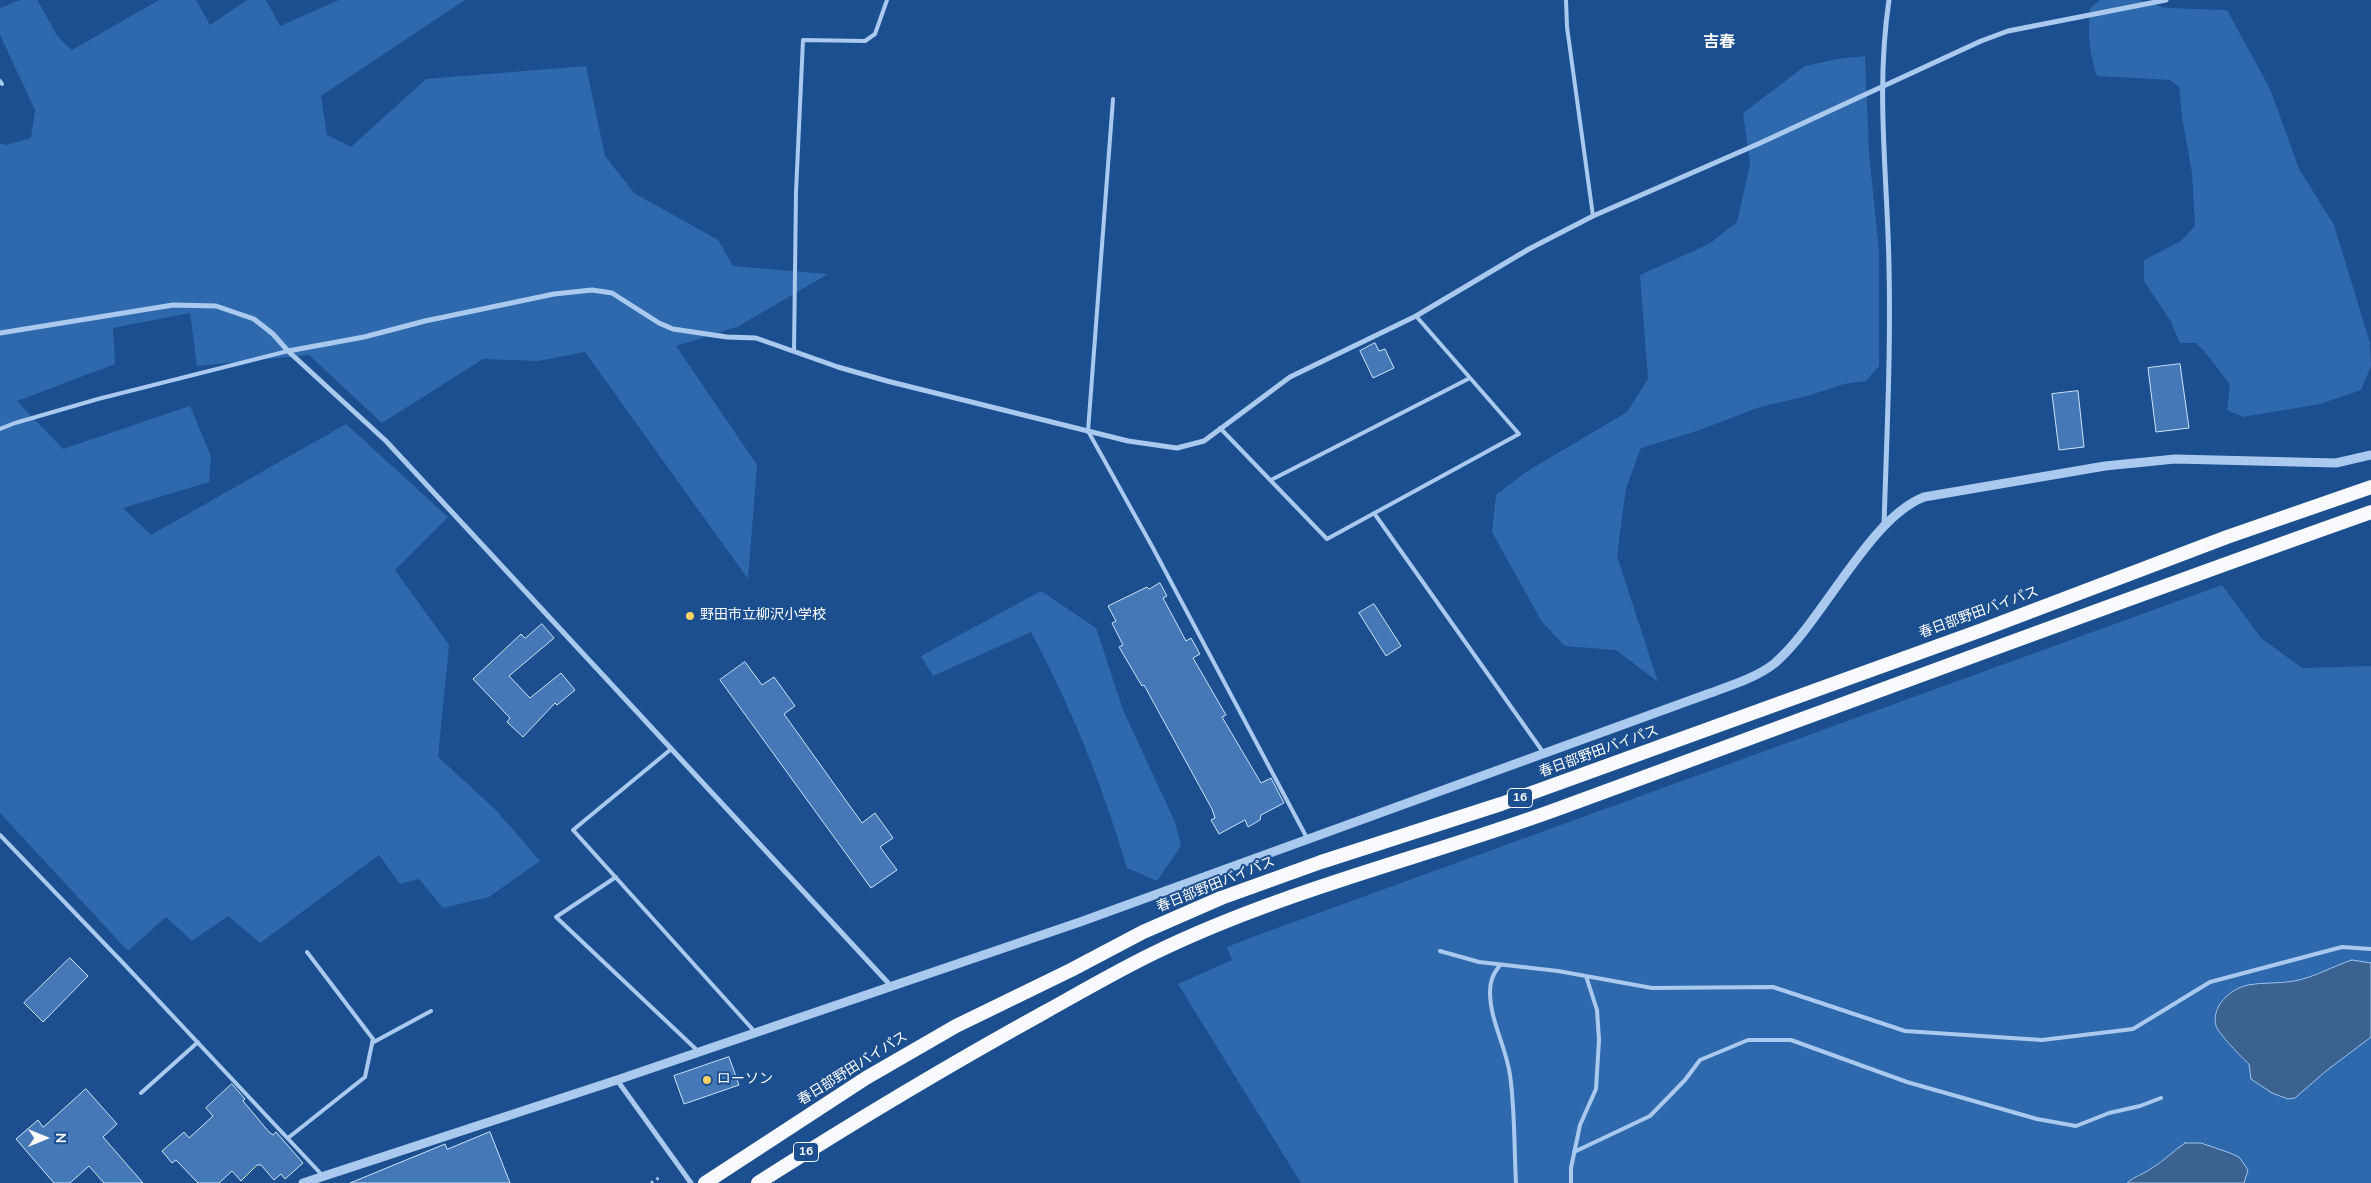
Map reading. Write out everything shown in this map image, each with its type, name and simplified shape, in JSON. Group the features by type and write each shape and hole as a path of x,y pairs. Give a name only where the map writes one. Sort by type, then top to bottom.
{"highway":[{"name":"春日部野田バイパス","path":"705,1183 866,1078 956,1026 1071,970 1143,932 1221,898 1321,862 1501,804 1982,630 2227,537 2371,487"},
{"name":"16","path":"758,1183 854,1121 967,1055 1155,952 1266,904 1510,826 1993,650 2189,576 2371,512"}],"street":[{"path":"1884,526 1888,370 1888,235 1881,88 1889,0"},
{"path":"288,351 364,337 425,320 554,294 592,290 612,293 659,323 673,329 727,338 756,338 838,367 1128,441 1177,448 1204,440 1290,377 1416,316 1530,249 1592,216 1881,88 1959,50 2008,31 2166,0"},
{"path":"0,333 173,305 216,306 254,319 273,334 288,351 386,441 670,750 891,986"},
{"path":"303,1183 617,1080 1080,922 1702,696 1752,676 1774,664 1795,641 1884,526 1910,502 1924,497 2105,466 2175,459 2336,463 2371,456"},
{"path":"617,1080 692,1183"}],"lane":[{"path":"794,351 796,192 803,40 865,42 875,34 887,0"},
{"path":"1566,0 1567,27 1592,216"},
{"path":"1113,99 1088,431 1154,548 1308,838"},
{"path":"1220,428 1327,539 1519,434 1416,316"},
{"path":"0,430 15,423 98,399 288,351"},
{"path":"1271,480 1470,378"},
{"path":"1374,514 1544,753"},
{"path":"670,750 573,830 756,1033"},
{"path":"0,835 323,1176"},
{"path":"616,877 556,917 699,1052"},
{"path":"1440,951 1479,962 1586,976 1652,988 1773,987 1905,1031 2042,1040 2133,1029 2210,982 2342,947 2371,949"},
{"path":"288,1138 365,1076 373,1039 307,952"},
{"path":"1500,964 1490,982 1490,994 1492,1013 1505,1048 1510,1076 1516,1183"},
{"path":"1571,1183 1571,1168 1580,1125 1596,1089 1599,1040 1597,1010 1586,976"},
{"path":"372,1043 430,1010"},
{"path":"1574,1152 1650,1116 1685,1080 1700,1060 1748,1040 1791,1040 1907,1082 2037,1119 2076,1126 2109,1113 2140,1106 2161,1098"},
{"path":"141,1094 198,1042"}],"path":[{"path":"651,1183 660,1177"}],"shaded area":[{"path":"20,0 37,0 58,37 72,50 159,0 196,0 210,25 247,0 266,0 280,26 339,0 465,0 321,96 327,135 351,147 426,79 586,66 605,156 634,193 718,240 733,266 828,274 737,327 676,346 757,465 748,579 585,352 538,361 483,359 382,423 309,355 197,366 190,313 113,328 115,364 17,401 63,449 190,406 211,456 209,482 123,508 151,535 346,424 448,517 395,570 449,645 438,757 496,810 540,861 489,897 443,908 419,879 400,884 379,855 260,943 228,916 192,941 166,917 128,951 0,813 0,143 6,145 31,138 35,110 0,35 0,8"},
{"path":"2099,0 2140,0 2166,8 2227,10 2270,89 2299,169 2334,225 2370,343 2371,366 2361,390 2320,404 2243,417 2227,410 2230,384 2205,352 2196,343 2180,343 2170,320 2144,281 2144,260 2181,241 2195,226 2192,173 2182,117 2179,87 2170,80 2097,76 2091,51 2089,27 2090,9"},
{"path":"1865,56 1869,153 1879,251 1879,366 1866,381 1844,384 1807,396 1760,407 1697,431 1641,448 1626,488 1617,556 1658,682 1616,650 1565,646 1542,622 1492,532 1496,495 1526,472 1627,412 1648,379 1640,275 1709,244 1737,222 1750,164 1743,113 1805,66 1837,59"},
{"path":"2222,585 2261,638 2302,668 2371,666 2371,1183 1301,1183 1178,984 1232,960 1227,947 1255,936"},
{"path":"1041,591 1096,628 1123,710 1175,822 1181,846 1157,881 1127,868 1108,807 1085,747 1060,689 1031,632 933,676 921,656"},
{"path":"2352,960 2371,963 2371,1037 2326,1071 2295,1098 2288,1099 2272,1093 2251,1079 2249,1064 2236,1052 2216,1026 2216,1012 2223,1000 2241,987 2301,979"},
{"path":"2185,1143 2201,1143 2239,1157 2248,1170 2244,1183 2127,1183 2146,1172"}],"building":[{"path":"1375,343 1379,351 1385,349 1394,368 1373,378 1360,351"},
{"path":"2180,364 2189,428 2156,432 2148,368"},
{"path":"2078,391 2084,447 2059,450 2052,394"},
{"path":"1160,583 1167,596 1163,598 1186,641 1191,638 1200,654 1193,658 1226,715 1222,717 1261,783 1271,778 1284,803 1261,815 1260,820 1248,827 1245,820 1219,834 1211,820 1215,818 1212,809 1144,685 1142,686 1119,647 1123,645 1112,623 1116,621 1108,606 1147,587 1149,589"},
{"path":"1374,604 1401,646 1386,656 1359,613"},
{"path":"542,624 554,638 509,676 530,698 561,673 575,690 557,705 555,703 523,737 507,722 510,718 473,679 521,634 525,638"},
{"path":"745,662 762,685 774,677 795,706 784,714 862,823 875,813 893,838 880,847 897,870 871,888 720,680"},
{"path":"70,958 88,976 43,1022 24,1003"},
{"name":"ローソン","path":"729,1057 739,1085 684,1104 674,1076"},
{"path":"232,1084 245,1099 243,1101 269,1132 273,1135 276,1132 303,1163 285,1179 281,1174 274,1180 261,1165 257,1165 241,1181 232,1171 219,1183 198,1183 176,1160 172,1163 162,1151 184,1132 189,1138 213,1116 206,1108"},
{"path":"86,1089 117,1124 103,1137 143,1183 104,1183 89,1166 70,1183 54,1183 16,1139 38,1120 43,1127"},
{"path":"490,1132 510,1183 350,1183 445,1144 447,1149"}],"place":[{"name":"野田市立柳沢小学校","path":"690,616"},
{"name":"ローソン","path":"707,1080"}],"district":[{"name":"吉春","path":"1719,43"}]}
